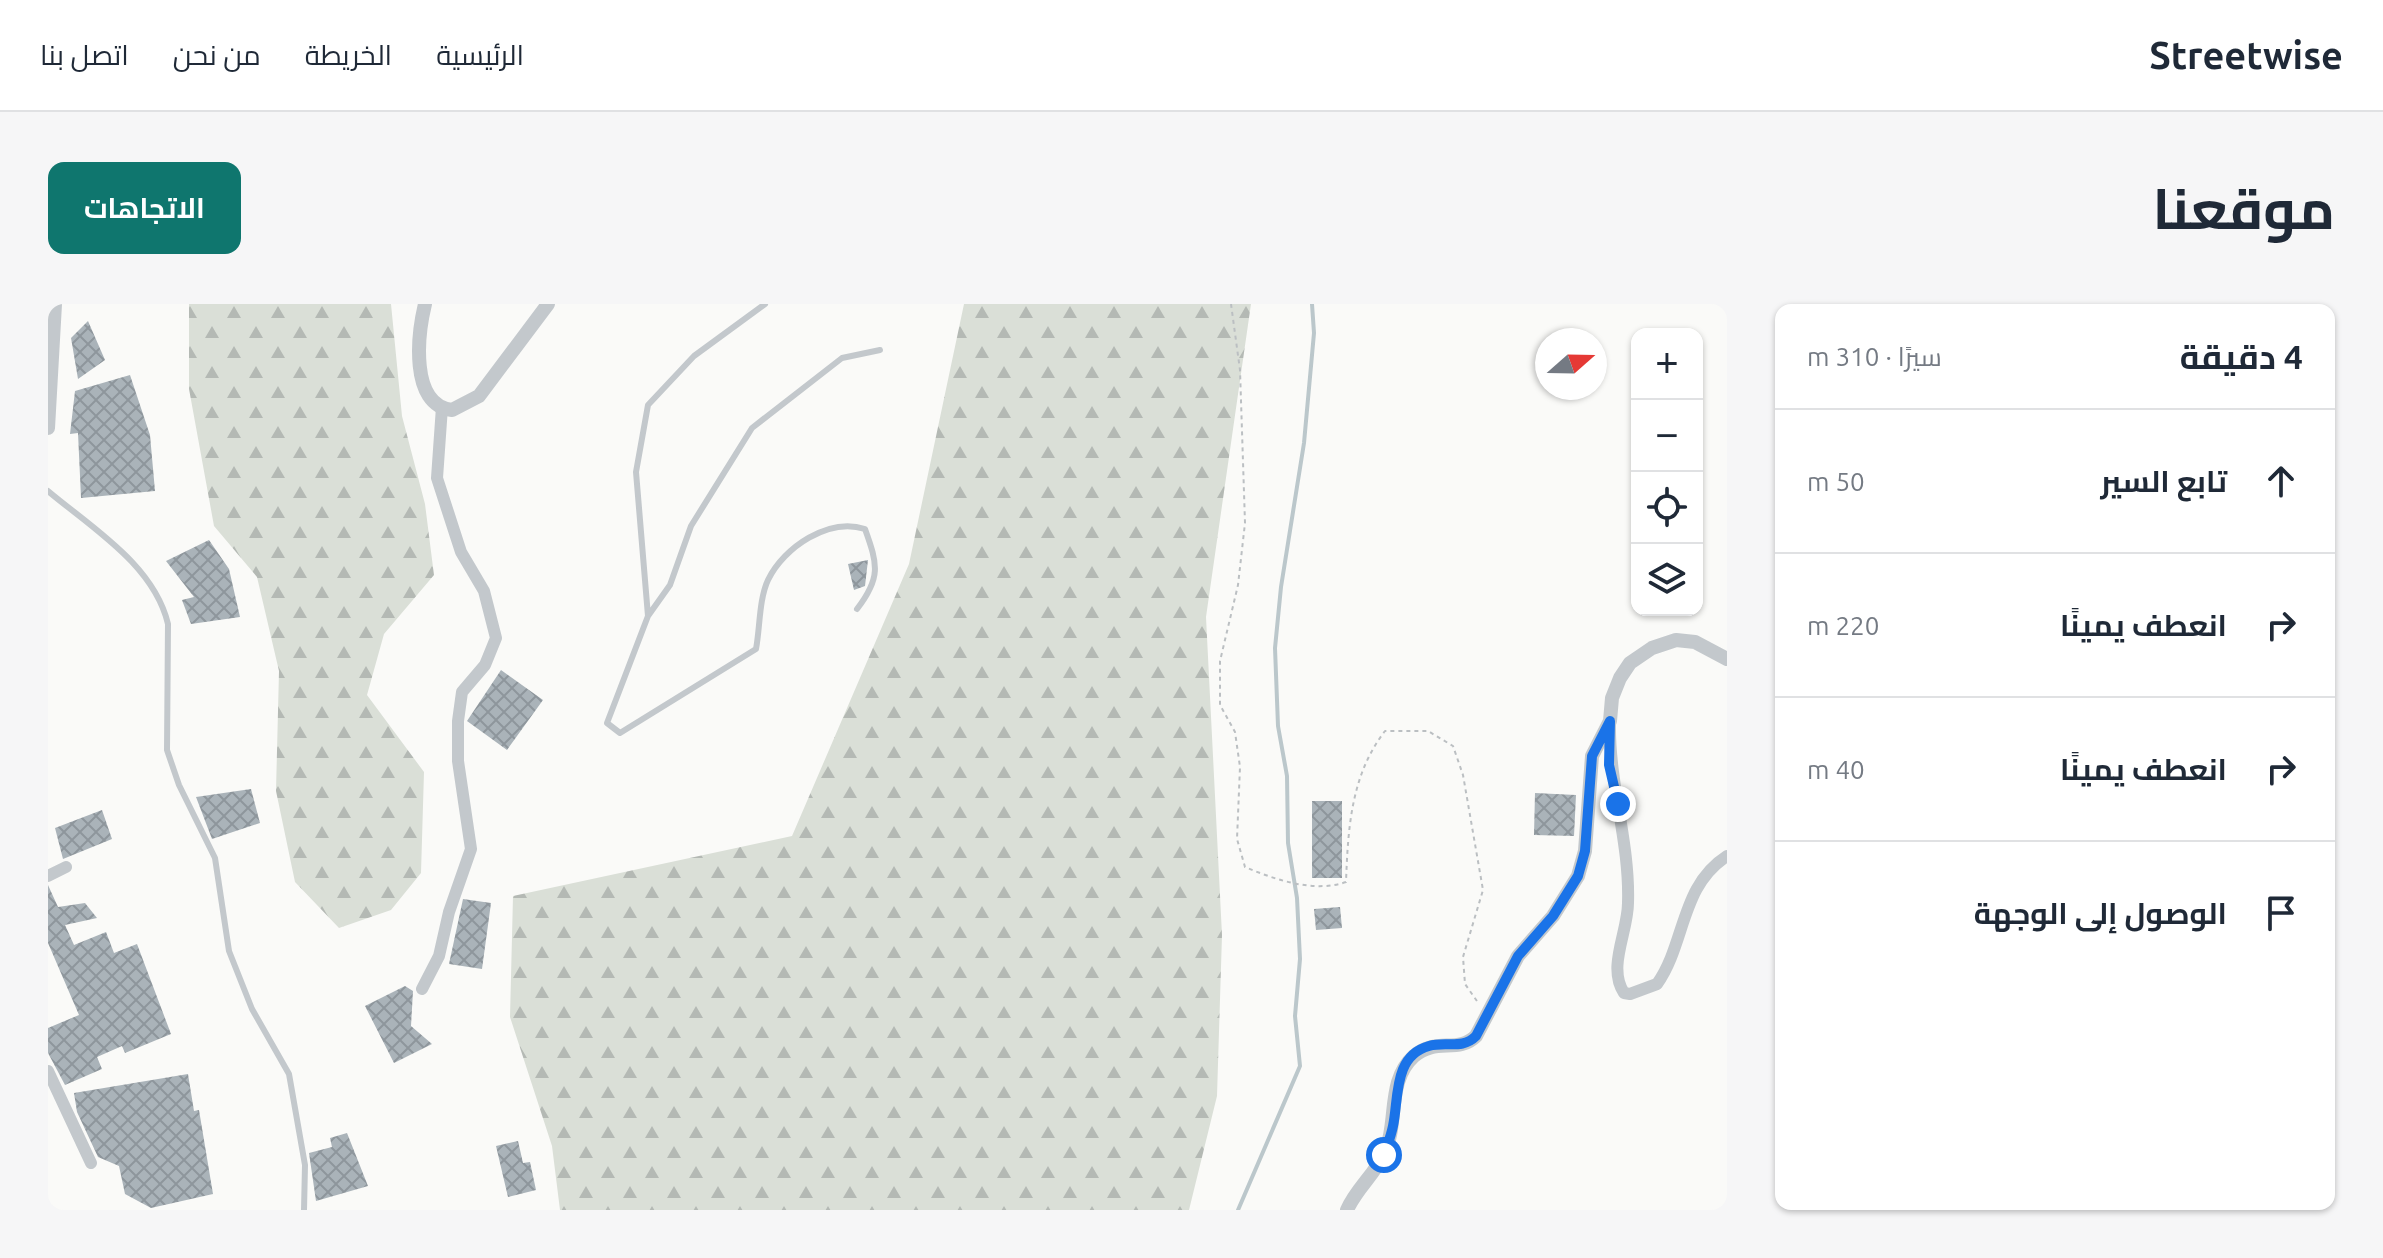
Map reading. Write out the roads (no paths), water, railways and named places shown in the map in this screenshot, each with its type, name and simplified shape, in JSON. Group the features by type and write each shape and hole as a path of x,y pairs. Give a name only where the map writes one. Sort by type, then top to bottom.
{"street":[{"path":"48,428 55,304"},
{"path":"422,989 439,956 449,912 471,849 458,761 459,709 466,685 485,665 496,638 484,591 461,552 437,478 442,407 427,389 421,367 419,332 425,304"},
{"path":"442,407 460,409 479,396 548,304"},
{"path":"1727,659 1695,642 1676,640 1652,648 1630,663 1612,698 1609,765 1629,883 1627,919 1616,969 1624,993 1657,984 1690,897 1712,866 1727,856"},
{"path":"1347,1210 1384,1155 1394,1124 1400,1076 1410,1059 1432,1045 1464,1045 1470,1042 1518,956 1553,916 1578,876 1585,851 1592,756 1610,721"},
{"path":"48,876 66,867"},
{"path":"48,1071 91,1163"}],"lane":[{"path":"648,616 636,472 648,405 694,356 765,304"},
{"path":"857,609 874,587 876,558 865,529 848,523 801,541 768,580 756,649 620,733 607,723 648,616 670,585 691,526 752,428 842,358 880,350"},
{"path":"48,491 143,574 165,610 168,624 167,750 179,785 215,858 229,951 252,1009 289,1074 305,1165 304,1210"}],"waterway":[{"path":"1238,1210 1300,1066 1295,1016 1300,959 1297,898 1288,843 1287,776 1278,726 1275,648 1281,587 1304,443 1314,333 1312,304"}]}
